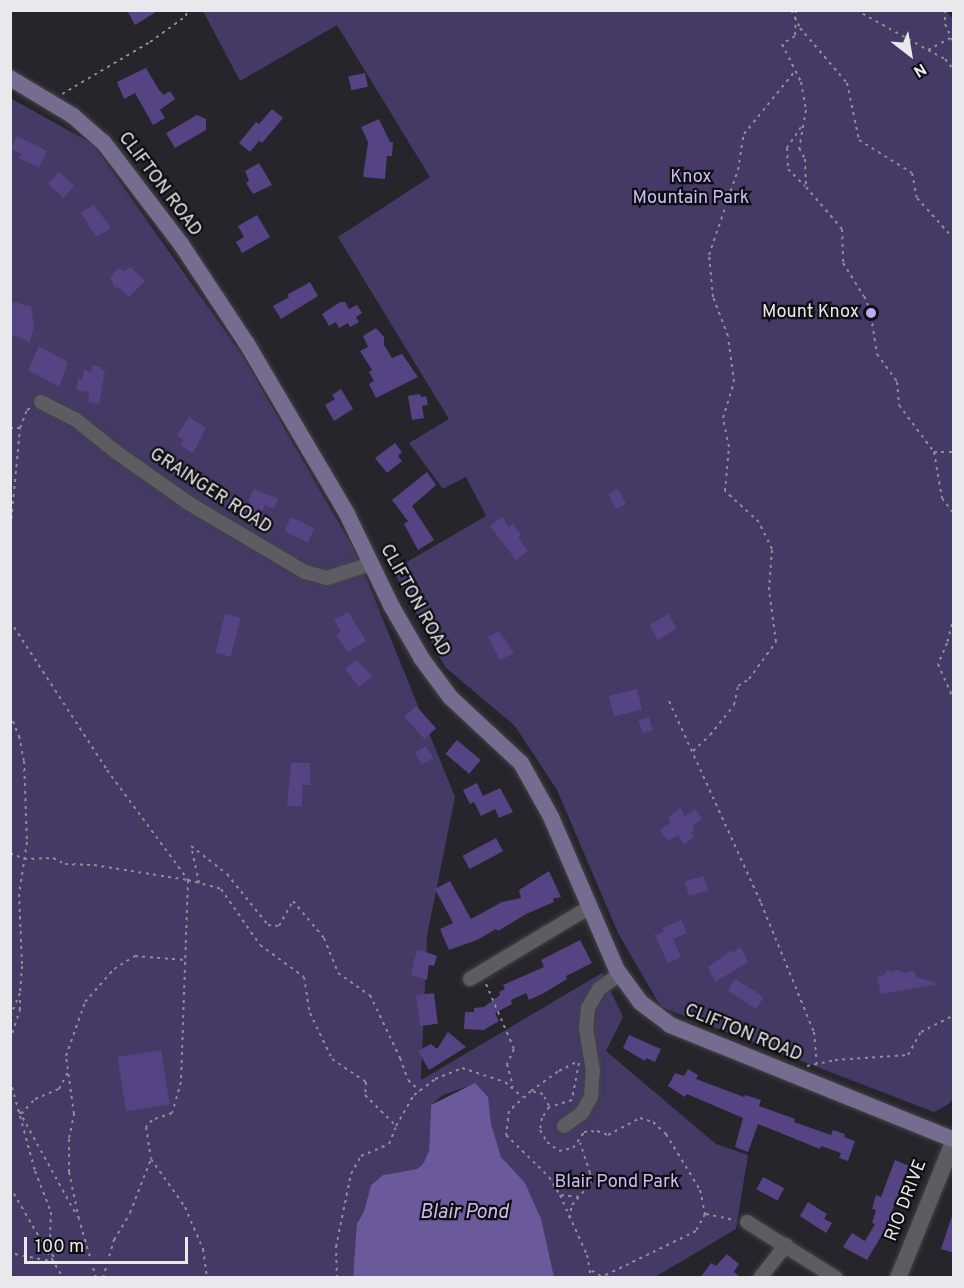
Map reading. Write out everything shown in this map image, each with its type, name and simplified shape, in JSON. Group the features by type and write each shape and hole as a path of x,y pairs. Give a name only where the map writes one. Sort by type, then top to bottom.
{"main road":[{"name":"CLIFTON ROAD","path":"10,78 74,116 104,143 181,244 247,344 347,514 370,564 422,659 450,697 521,763 551,817 620,974 640,1002 670,1025 953,1139"}],"street":[{"name":"GRAINGER ROAD","path":"41,402 75,418 116,452 190,504 304,572 327,578 370,564"},
{"path":"475,976 590,907"},
{"path":"564,1126 582,1113 591,1097 593,1071 588,1038 588,1008 599,989 620,974"},
{"name":"RIO DRIVE","path":"898,1278 953,1139"},
{"path":"747,1222 836,1278"},
{"path":"760,1278 786,1245"}],"path":[{"path":"49,102 150,42 186,16 187,10"},
{"path":"791,10 800,28 848,83 859,140 912,173 917,198 954,239"},
{"path":"796,10 794,15 795,36 782,44 801,82 806,110 799,148 805,159 806,187"},
{"path":"856,10 945,59 954,70"},
{"path":"945,10 945,24 954,44"},
{"path":"928,50 952,36"},
{"path":"693,751 710,735 734,705 738,686 749,679 776,642 769,590 772,549 759,522 725,491 729,447 723,418 734,382 728,336 714,297 709,255 738,170 744,134 795,71"},
{"path":"803,125 787,148 789,169 842,229 843,263 864,296 874,320"},
{"path":"871,313 877,354 897,382 899,405 934,452 942,498 954,514"},
{"path":"10,534 20,428 27,410 41,402"},
{"path":"10,428 20,428"},
{"path":"934,452 954,452"},
{"path":"954,561 954,581"},
{"path":"953,619 947,643 938,664 954,700"},
{"path":"10,621 107,770 188,880 189,918 185,960 181,1082 172,1113 152,1120 146,1127 151,1159 185,1207 203,1250 207,1278"},
{"path":"669,701 761,903 814,1032 817,1064"},
{"path":"10,714 19,736 24,761 27,842 19,894 21,1010 10,1040"},
{"path":"199,883 191,846 227,874 268,925 279,926 293,901 324,938 338,973 370,995 408,1080 420,1091"},
{"path":"10,853 24,859 53,858 64,864 94,865 188,880 221,890 260,945 304,977 310,1013 332,1059 366,1082 364,1095 396,1126"},
{"path":"96,1278 79,1219 69,1172 69,1138 74,1114 66,1056 85,1002 114,969 135,956 185,960"},
{"path":"475,976 514,1049 507,1065 514,1090"},
{"path":"10,1016 20,993"},
{"path":"806,1067 835,1060 908,1055 921,1032 954,1015"},
{"path":"588,1038 580,1048 572,1100 549,1107 542,1118 540,1130 547,1142 559,1150 573,1148 580,1141 584,1132 597,1131 608,1136 640,1118 652,1122 666,1134 700,1190 705,1214 696,1231 608,1274 601,1276 589,1269"},
{"path":"579,1061 559,1071 522,1097 509,1111 506,1135 549,1178 560,1195 587,1255 591,1278"},
{"path":"337,1278 336,1247 351,1174 362,1156 389,1144 396,1126 414,1095 435,1079 462,1068 505,1082 522,1097"},
{"path":"21,1114 35,1100 59,1089 68,1071"},
{"path":"10,1080 16,1106 51,1212 51,1247 55,1262"},
{"path":"531,1091 543,1094 549,1107"},
{"path":"16,1106 79,1219"},
{"path":"569,1218 572,1205 591,1183 580,1141"},
{"path":"103,1278 114,1240 130,1213 151,1159"},
{"path":"10,1187 63,1278"},
{"path":"560,1195 579,1197"},
{"path":"705,1214 747,1222"},
{"path":"10,1253 55,1262"},
{"path":"605,1278 608,1274"}],"green space":[{"name":"Knox Mountain Park","path":"203,11 947,11 954,21 954,1097 949,1104 934,1112 661,1007 618,933 557,790 515,726 445,667 393,570 486,516 466,477 443,489 409,443 449,419 338,237 430,177 337,25 240,81"},
{"name":"Blair Pond Park","path":"10,98 93,144 242,355 356,553 455,797 427,936 421,1080 602,973 623,1017 606,1051 716,1144 748,1155 736,1229 655,1277 544,1277 514,1191 473,1087 466,1087 443,1095 431,1105 429,1151 423,1164 417,1169 383,1175 371,1185 364,1211 358,1220 353,1277 11,1277"}],"water":[{"name":"Blair Pond","path":"475,1083 488,1097 491,1124 501,1157 525,1183 541,1219 554,1277 353,1277 357,1223 364,1211 371,1185 383,1175 417,1169 423,1164 429,1151 431,1105"}],"building":[{"path":"127,10 159,10 135,25"},
{"path":"146,68 159,90 164,95 170,91 175,99 160,110 165,118 153,125 135,93 124,99 117,82"},
{"path":"365,73 368,87 351,90 348,77"},
{"path":"272,109 283,118 262,143 259,141 250,152 239,143 256,122 259,124"},
{"path":"197,115 206,119 206,130 175,148 166,133"},
{"path":"379,119 390,142 393,142 392,156 387,156 385,179 363,177 368,142 361,127"},
{"path":"17,136 47,151 39,168 19,158 21,154 11,149"},
{"path":"259,163 272,185 253,194 246,183 249,181 245,171"},
{"path":"59,172 74,186 63,198 48,184"},
{"path":"94,205 111,228 96,237 81,213"},
{"path":"257,215 270,237 242,253 236,242 244,237 238,226"},
{"path":"130,267 145,281 129,297 118,287 115,288 110,277 118,268 125,271"},
{"path":"310,282 318,296 281,319 273,306"},
{"path":"15,302 31,307 34,326 30,342 10,334 10,305"},
{"path":"340,302 345,302 349,309 357,305 362,313 356,317 359,322 350,327 348,323 339,328 336,322 329,326 322,314"},
{"path":"376,328 384,337 384,345 392,358 402,354 418,377 376,398 369,384 374,381 369,372 372,370 360,351 368,347 363,336"},
{"path":"39,346 68,362 59,387 28,370"},
{"path":"92,365 101,367 101,370 105,371 99,404 88,402 89,392 76,390 78,378 82,380 84,370 91,372"},
{"path":"341,389 353,409 334,421 325,405 335,399 332,395"},
{"path":"420,394 421,397 426,396 428,405 422,406 424,418 412,420 408,396"},
{"path":"189,417 206,428 193,453 180,445 184,440 177,436"},
{"path":"395,443 402,452 398,456 402,461 387,473 375,458"},
{"path":"427,472 436,485 412,506 434,540 418,550 404,524 408,521 392,500"},
{"path":"254,489 278,499 274,509 265,505 260,518 244,511"},
{"path":"618,489 626,504 616,509 608,494"},
{"path":"291,517 315,528 308,542 284,532"},
{"path":"502,517 509,527 513,524 521,535 518,538 528,551 516,560 490,526"},
{"path":"348,612 366,641 348,652 336,635 341,632 334,620"},
{"path":"225,614 241,618 231,657 215,653"},
{"path":"668,614 677,629 658,640 649,625"},
{"path":"499,631 514,653 500,660 488,637"},
{"path":"356,660 373,676 359,687 345,669"},
{"path":"637,689 642,709 614,716 609,696"},
{"path":"416,706 436,728 424,739 404,717"},
{"path":"649,717 653,730 643,734 638,720"},
{"path":"457,740 481,760 469,774 445,754"},
{"path":"426,746 433,758 422,765 415,752"},
{"path":"291,763 310,763 310,785 302,785 302,806 287,806"},
{"path":"477,783 483,796 500,788 513,812 499,818 495,809 481,816 474,802 470,804 463,790"},
{"path":"680,808 685,816 695,809 702,819 692,826 695,831 691,833 694,837 684,845 678,835 668,841 660,830 671,822 668,817"},
{"path":"496,838 503,851 469,869 462,856"},
{"path":"549,871 561,897 553,899 554,902 526,914 498,931 496,929 477,940 449,950 440,929 453,923 435,889 450,881 471,919 502,902 521,898 519,890"},
{"path":"704,876 708,890 689,896 685,882"},
{"path":"681,920 687,933 673,939 681,957 668,963 655,935 664,932 662,928"},
{"path":"580,940 592,963 566,976 567,979 529,1000 526,993 511,1000 512,1004 495,1013 499,1021 484,1030 464,1029 465,1012 474,1012 474,1008 484,1007 500,995 499,992 505,989 503,985 544,967 541,960"},
{"path":"741,947 748,962 715,982 708,967 730,951 731,953"},
{"path":"417,949 437,956 434,966 429,965 427,980 411,975"},
{"path":"895,969 905,973 914,971 916,977 939,984 881,994 877,976 885,975 887,970 894,972"},
{"path":"735,979 764,997 756,1009 728,991"},
{"path":"434,993 438,1024 420,1026 416,995"},
{"path":"448,1032 466,1047 429,1070 418,1051 431,1044 437,1049"},
{"path":"629,1035 661,1049 655,1062 646,1058 645,1061 623,1048"},
{"path":"161,1050 170,1104 126,1111 118,1057"},
{"path":"688,1069 698,1075 696,1079 744,1097 745,1095 761,1100 759,1106 795,1119 794,1122 831,1135 833,1130 845,1134 844,1137 855,1141 848,1161 839,1158 841,1153 821,1146 820,1149 758,1124 748,1152 735,1147 743,1118 687,1094 685,1097 668,1086 675,1073 684,1076"},
{"path":"895,1160 909,1166 886,1228 867,1260 843,1247 852,1233 865,1241 875,1224 872,1223 876,1210 872,1209 876,1195 881,1197"},
{"path":"763,1177 784,1188 778,1201 756,1189"},
{"path":"808,1202 827,1214 824,1219 832,1223 826,1233 800,1216"},
{"path":"952,1216 954,1216 954,1253 941,1249"},
{"path":"727,1254 739,1264 734,1272 741,1278 700,1278 711,1263 716,1266"}],"place":[{"name":"Mount Knox","path":"871,313"}]}
